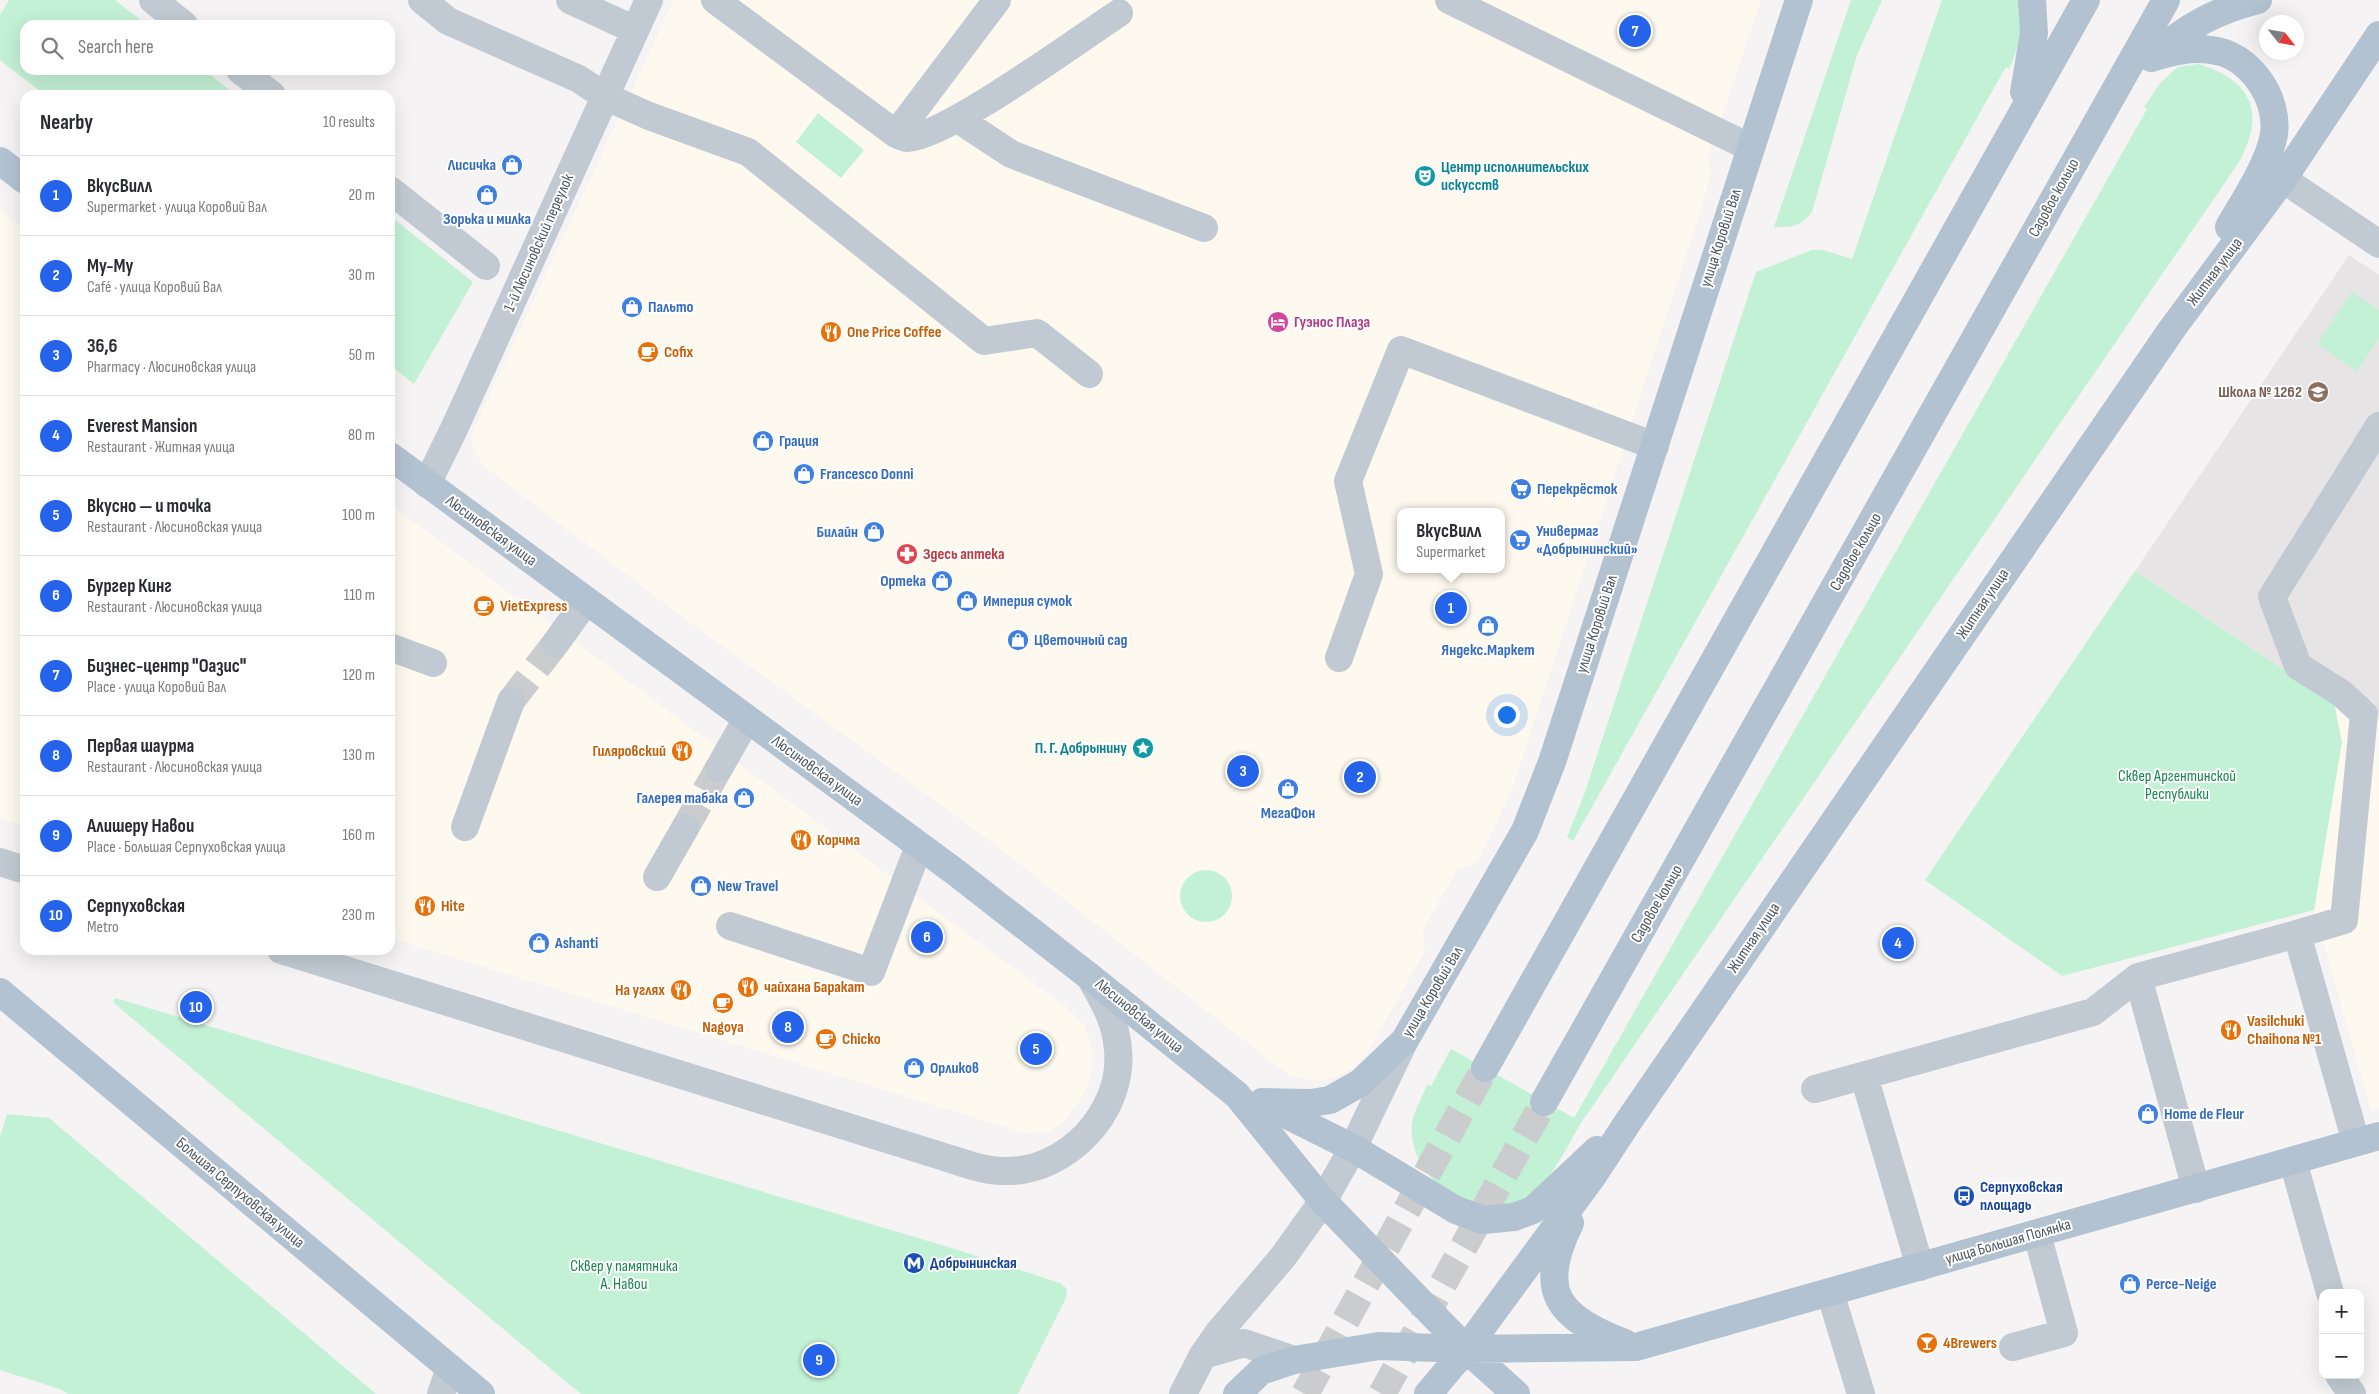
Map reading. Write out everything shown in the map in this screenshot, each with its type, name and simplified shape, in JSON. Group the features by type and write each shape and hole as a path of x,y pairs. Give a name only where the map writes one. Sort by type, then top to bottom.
{"main road":[{"name":"улица Коровий Вал","path":"1249,1099 1311,1103 1330,1100 1360,1083 1405,1040 1525,831 1555,752 1799,0"},
{"path":"2013,127 2026,86 2032,54 2034,33 2032,0"},
{"path":"1485,1068 2086,0"},
{"name":"Садовое кольцо","path":"1544,1102 2166,0"},
{"path":"2096,122 2126,83 2183,30 2213,15 2258,0"},
{"name":"Житная улица","path":"1592,1177 2172,329 2283,180 2379,35"},
{"path":"2151,58 2184,48 2213,50 2239,61 2260,80 2271,102 2274,134 2260,172 2172,329"},
{"path":"0,161 20,176"},
{"name":"Люсиновская улица","path":"395,460 919,846 1249,1099"},
{"name":"Большая Серпуховская улица","path":"0,992 481,1394"},
{"path":"1249,1099 1353,1148 1456,1210 1483,1220 1498,1220 1533,1210 1628,1122"},
{"path":"1249,1099 1322,1201 1466,1349 1516,1394"},
{"name":"улица Большая Полянка","path":"1466,1349 1636,1347 2367,1139"},
{"path":"1592,1177 1560,1244 1554,1281 1560,1303 1573,1317 1596,1332 1636,1347"},
{"path":"1428,1394 1466,1349 1592,1177"},
{"path":"1237,1394 1261,1371 1294,1360 1379,1346 1466,1349"}],"street":[{"path":"153,0 178,20"},
{"path":"422,0 448,20 579,80 604,96 649,116 748,152 984,341 1037,333 1089,374"},
{"path":"570,0 635,30"},
{"name":"1-й Люсиновский переулок","path":"427,484 509,309 649,0"},
{"path":"715,0 896,134 906,138 916,136 958,119 1119,13"},
{"path":"896,134 997,0"},
{"path":"1449,0 1751,148"},
{"path":"246,75 266,90"},
{"path":"958,119 1011,154 1204,228"},
{"path":"2283,180 2379,244"},
{"path":"395,194 486,266"},
{"path":"1339,658 1369,574 1348,481 1401,350 1655,446"},
{"path":"1815,1089 2093,1012 2138,977 2344,920 2372,712 2298,666 2272,597 2379,426"},
{"path":"555,644 586,601"},
{"path":"395,649 433,663"},
{"path":"465,828 511,701"},
{"path":"719,768 747,719"},
{"path":"657,877 685,828"},
{"path":"730,926 871,972 919,846"},
{"path":"0,862 20,868"},
{"path":"2297,934 2367,1139"},
{"path":"297,955 932,1153 976,1166 1004,1171 1029,1168 1052,1160 1073,1146 1090,1132 1112,1097 1117,1077 1119,1052 1113,1018 1090,977"},
{"path":"2138,977 2196,1189"},
{"path":"1183,1394 1203,1355 1219,1332 1282,1256 1322,1201 1353,1148 1405,1040"},
{"path":"1864,1076 1920,1267"},
{"path":"2293,1161 2329,1289"},
{"path":"2013,1347 2074,1330 2037,1234"},
{"path":"1830,1292 1861,1394"},
{"path":"1203,1355 1244,1343 1294,1360"},
{"path":"441,1394 450,1368"},
{"path":"2342,1379 2352,1394"}],"shaded area":[{"path":"674,0 1761,0 1708,158 1711,175 1696,225 1516,778 1477,863 1457,870 1423,930 1425,951 1366,1055 1353,1068 1339,1076 1324,1080 1309,1080 1293,1076 1278,1067 989,840 684,618 481,464 471,440 474,428"},
{"path":"0,210 20,225 20,824 0,818"},
{"name":"Школа № 1262","path":"2349,255 2379,275 2379,715 2373,702 2346,685 2334,703 2135,571"},
{"path":"395,508 1063,1005 1084,1025 1090,1040 1093,1059 1090,1080 1080,1100 1064,1121 1050,1131 1028,1134 395,940"},
{"path":"2346,684 2373,702 2379,715 2379,1107 2371,1110 2314,910 2342,742 2334,703"}],"green space":[{"path":"9,0 115,0 141,20 20,20 20,75 210,75 230,90 39,90 0,60 0,15"},
{"path":"1851,0 1882,0 1857,55 1812,212 1804,221 1796,225 1774,227"},
{"path":"1942,0 2021,0 2020,35 2009,69 2006,67 1982,109 1573,841 1567,837 1584,795 1756,272 1812,250 1823,250 1852,259"},
{"path":"2199,64 2231,79 2242,89 2249,101 2252,114 2252,128 2239,162 1581,1123 1546,1181 1529,1199 1517,1205 1477,1207 1450,1194 1429,1175 1421,1164 1412,1138 1413,1119 1427,1085 1431,1086 1451,1049 1574,1118 2107,180 2147,109 2144,107 2160,83 2178,67"},
{"path":"818,113 864,150 841,178 796,142"},
{"path":"395,220 473,282 414,384 395,369"},
{"path":"2352,292 2379,310 2379,338 2357,371 2317,344"},
{"name":"Сквер Аргентинской Республики","path":"2135,571 2334,703 2342,742 2314,910 2062,976 1925,880"},
{"path":"1201,870 1211,870 1225,877 1232,891 1232,901 1225,915 1211,922 1201,922 1191,918 1184,911 1180,901 1180,891 1184,881 1191,874"},
{"name":"Сквер у памятника А. Навои","path":"115,998 958,1250 1060,1283 1066,1288 1067,1296 1018,1394 581,1394 115,1004 113,1001"},
{"path":"7,1114 49,1118 376,1394 68,1394 60,1389 0,1370 0,1137"}],"tunnel":[{"path":"511,701 555,644"},
{"path":"685,828 719,768"},
{"path":"1305,1394 1485,1068"},
{"path":"1382,1394 1544,1102"}],"place":[{"name":"Бизнес-центр \"Оазис\"","path":"1635,31"},
{"name":"Лисичка","path":"512,165"},
{"name":"Центр исполнительских искусств","path":"1425,176"},
{"name":"Зорька и милка","path":"487,195"},
{"name":"Пальто","path":"632,307"},
{"name":"Гуэнос Плаза","path":"1278,322"},
{"name":"One Price Coffee","path":"831,332"},
{"name":"Cofix","path":"648,352"},
{"name":"Школа № 1262","path":"2318,392"},
{"name":"Грация","path":"763,441"},
{"name":"Francesco Donni","path":"804,474"},
{"name":"Перекрёсток","path":"1521,489"},
{"name":"Билайн","path":"874,532"},
{"name":"Универмаг «Добрынинский»","path":"1520,540"},
{"name":"Здесь аптека","path":"907,554"},
{"name":"Ортека","path":"942,581"},
{"name":"Империя сумок","path":"967,601"},
{"name":"VietExpress","path":"484,606"},
{"name":"ВкусВилл","path":"1451,608"},
{"name":"Яндекс.Маркет","path":"1488,626"},
{"name":"Цветочный сад","path":"1018,640"},
{"name":"П. Г. Добрынину","path":"1143,748"},
{"name":"Гиляровский","path":"682,751"},
{"name":"36,6","path":"1243,771"},
{"name":"Му-Му","path":"1360,777"},
{"name":"МегаФон","path":"1288,789"},
{"name":"Галерея табака","path":"744,798"},
{"name":"Корчма","path":"801,840"},
{"name":"New Travel","path":"701,886"},
{"name":"Hite","path":"425,906"},
{"name":"Бургер Кинг","path":"927,937"},
{"name":"Ashanti","path":"539,943"},
{"name":"Everest Mansion","path":"1898,943"},
{"name":"чайхана Баракат","path":"748,987"},
{"name":"На углях","path":"681,990"},
{"name":"Nagoya","path":"723,1003"},
{"name":"Серпуховская","path":"196,1007"},
{"name":"Первая шаурма","path":"788,1027"},
{"name":"Vasilchuki Chaihona №1","path":"2231,1030"},
{"name":"Chicko","path":"826,1039"},
{"name":"Вкусно — и точка","path":"1036,1049"},
{"name":"Орликов","path":"914,1068"},
{"name":"Home de Fleur","path":"2148,1114"},
{"name":"Серпуховская площадь","path":"1964,1196"},
{"name":"Добрынинская","path":"914,1263"},
{"name":"Perce-Neige","path":"2130,1284"},
{"name":"4Brewers","path":"1927,1343"},
{"name":"Алишеру Навои","path":"819,1360"}]}
